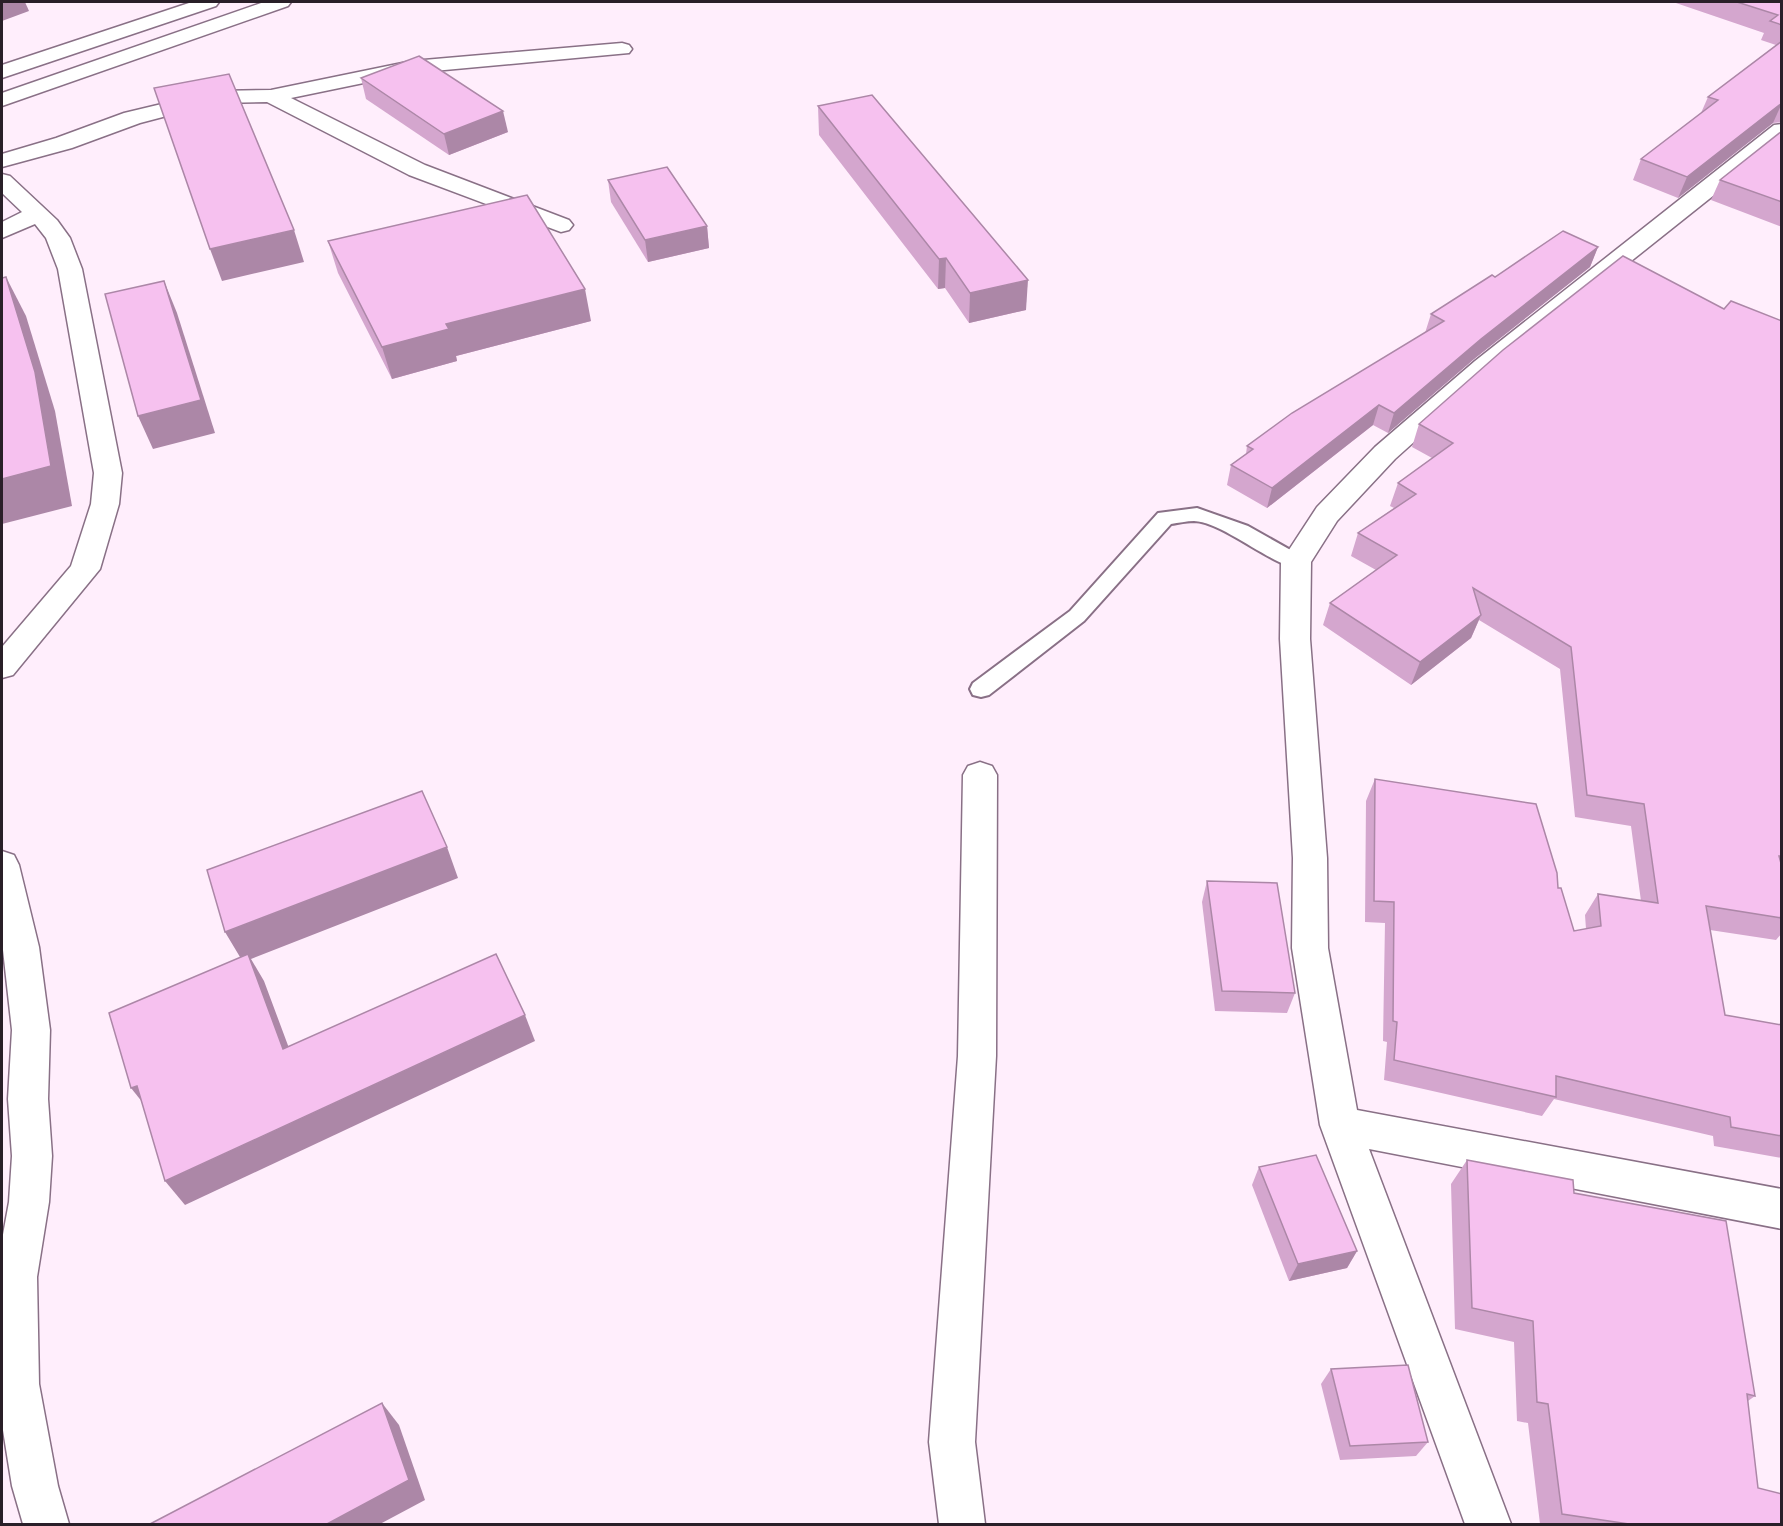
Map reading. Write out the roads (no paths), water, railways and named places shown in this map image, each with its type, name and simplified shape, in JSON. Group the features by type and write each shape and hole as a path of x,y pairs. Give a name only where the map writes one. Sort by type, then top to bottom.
{"main road":[{"path":"2,72 201,2"},
{"path":"2,100 281,2"},
{"path":"2,161 64,143 132,118 216,97 271,96 412,67 622,49"},
{"path":"271,96 417,170 561,225"},
{"path":"1488,1524 1340,1125 1310,948 1310,858 1294,616 1296,562 1327,514 1394,446 1484,366 1782,130"},
{"path":"2,181 37,214 58,238 70,269 81,317 108,473 105,504 85,569 2,667"},
{"path":"2,231 37,214"},
{"path":"962,1524 952,1442 960,1290 977,1056 980,776"},
{"path":"2,865 21,947 31,1030 28,1099 32,1156 29,1202 9,1284 16,1384 34,1486 46,1524"},
{"path":"1340,1125 1782,1209"}],"lane":[{"path":"981,689 1077,616 1165,518 1197,514 1241,531 1296,562"}]}
